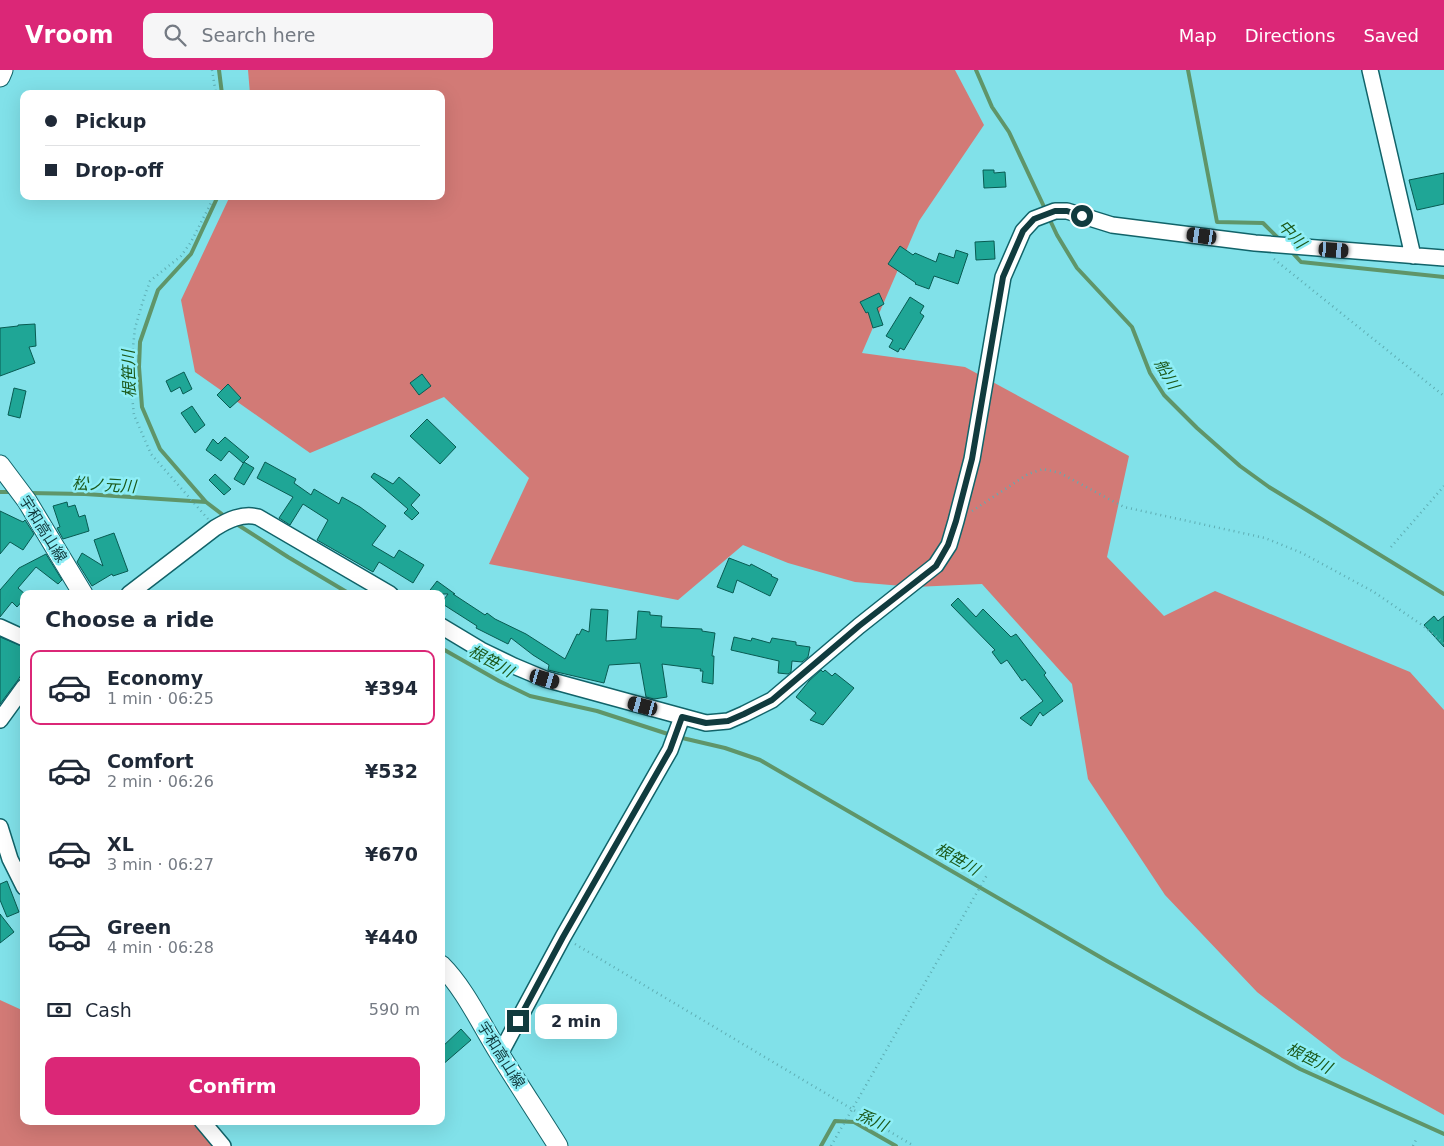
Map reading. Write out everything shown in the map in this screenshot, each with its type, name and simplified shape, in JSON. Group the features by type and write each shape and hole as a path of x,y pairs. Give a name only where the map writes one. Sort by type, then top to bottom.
{"main road":[{"path":"0,77 3,70"},
{"name":"宇和高山線","path":"0,466 27,501 81,590"},
{"name":"宇和高山線","path":"445,969 463,993 558,1146"}],"street":[{"path":"1370,70 1413,256"},
{"path":"445,628 481,650 545,679 680,720 706,723 728,721 772,700 859,626 936,566 948,545 972,459 1003,277 1023,231 1034,219 1055,211 1067,211 1112,225 1255,244 1444,258"},
{"path":"134,590 219,526 240,516 249,515 258,518 383,590"},
{"path":"0,626 20,636"},
{"path":"0,720 20,692"},
{"path":"500,1054 563,937 670,750 680,720"},
{"path":"0,827 10,859 20,879"},
{"path":"205,1125 223,1146"}],"path":[{"path":"212,70 215,90"},
{"path":"211,200 191,242 181,256 150,281 142,301 135,328 130,376 134,415 151,454 219,526"},
{"path":"1255,244 1444,396"},
{"path":"956,521 1028,474 1043,469 1060,474 1124,507 1265,538 1302,553 1374,592 1422,625 1444,643"},
{"path":"1391,547 1444,486"},
{"path":"830,1146 987,875"},
{"path":"563,937 914,1146"},
{"path":"1413,1146 1417,1138"}],"shaded area":[{"path":"248,70 955,70 984,125 919,221 862,353 965,367 1129,456 1107,557 1164,616 1215,591 1410,672 1444,710 1444,1115 1342,1058 1257,992 1165,895 1088,779 1072,684 982,584 914,587 855,582 788,563 743,545 678,600 489,564 529,478 444,397 310,453 195,372 181,300 228,200 445,200 445,90 250,90"},
{"path":"0,1000 20,1009 20,1125 209,1125 214,1146 0,1146"}],"building":[{"path":"983,170 994,170 994,173 1005,172 1006,187 984,188"},
{"path":"1444,173 1444,204 1417,210 1409,180"},
{"path":"994,241 995,259 976,260 975,242"},
{"path":"900,246 913,255 915,253 936,262 939,253 954,258 956,250 968,254 958,284 934,276 929,289 915,284 888,264"},
{"path":"879,293 884,304 877,308 883,325 873,328 868,312 866,313 860,302"},
{"path":"910,297 924,306 920,313 924,316 904,350 900,348 898,352 889,347 893,340 886,336"},
{"path":"35,324 36,346 29,347 35,363 0,376 0,328"},
{"path":"184,372 192,389 183,394 180,387 171,392 166,381"},
{"path":"422,374 431,386 419,395 410,383"},
{"path":"228,384 241,398 230,408 217,395"},
{"path":"14,388 26,391 20,418 8,415"},
{"path":"192,406 205,425 195,433 181,413"},
{"path":"427,419 456,447 440,464 410,436"},
{"path":"225,437 249,457 243,463 229,451 221,461 206,450 213,439 218,444"},
{"path":"244,462 254,468 244,485 234,479"},
{"path":"265,462 296,479 294,483 311,495 314,489 339,504 342,497 360,507 386,526 372,545 394,558 399,550 424,565 413,583 379,562 373,572 317,540 328,520 303,504 290,525 279,518 293,497 257,478"},
{"path":"374,473 393,484 399,477 420,495 411,505 419,513 412,520 404,513 408,509 371,477"},
{"path":"215,474 231,489 224,495 209,480"},
{"path":"67,502 68,507 75,505 79,517 85,515 89,531 63,539 57,528 60,527 53,506"},
{"path":"0,511 23,522 25,520 34,534 23,550 10,542 0,554"},
{"path":"114,533 128,571 113,576 112,574 92,586 77,562 82,553 103,566 94,540"},
{"path":"46,554 62,580 58,584 36,567 18,588 20,590 20,604 17,607 12,602 0,617 0,590 19,568"},
{"path":"729,558 750,566 751,564 778,579 770,596 737,580 733,593 717,587"},
{"path":"437,581 485,615 487,613 526,634 565,659 577,634 579,635 582,629 589,632 591,609 608,610 606,641 636,639 638,611 662,616 661,627 702,629 702,631 715,633 712,656 714,656 713,684 702,682 703,671 700,671 701,669 662,664 667,697 654,699 646,697 640,663 609,665 604,683 548,670 549,665 511,638 508,644 476,628 477,626 445,606 445,598 448,594 445,594 445,590 430,590"},
{"path":"958,598 976,617 983,609 1011,637 1016,634 1046,673 1044,675 1063,701 1043,716 1040,712 1031,726 1020,718 1043,701 1025,679 1022,681 1007,660 1001,664 992,652 995,650 951,605"},
{"path":"1434,616 1438,621 1444,616 1444,647 1424,625"},
{"path":"0,637 20,645 20,677 0,704"},
{"path":"734,637 751,641 752,638 770,643 772,638 796,642 796,645 810,647 808,657 802,662 792,661 791,672 788,674 778,673 779,661 731,650"},
{"path":"821,670 823,672 825,670 832,676 835,673 854,688 823,725 810,720 816,713 796,697"},
{"path":"7,881 19,912 7,917 0,900 0,884"},
{"path":"0,914 14,932 0,943"},
{"path":"461,1029 471,1040 445,1063 445,1044"}],"waterway":[{"name":"根笹川","path":"219,70 222,90"},
{"name":"船川","path":"976,70 992,107 1009,132 1046,211"},
{"name":"中川","path":"1188,70 1217,222 1263,223 1280,240"},
{"name":"根笹川","path":"216,200 191,254 158,290 140,342 139,367 142,407 160,449 206,502 227,518"},
{"name":"船川","path":"1049,218 1077,268 1132,327 1150,373 1164,395 1197,428 1240,466 1269,487 1444,594"},
{"name":"中川","path":"1290,250 1301,262 1444,277"},
{"name":"松ノ元川","path":"0,492 14,492"},
{"name":"松ノ元川","path":"28,493 85,494 206,502"},
{"name":"根笹川","path":"235,523 343,590"},
{"name":"根笹川","path":"445,650 530,696 597,711 671,735"},
{"name":"根笹川","path":"678,737 725,748 760,760 1107,961 1300,1069 1444,1134"},
{"name":"孫川","path":"821,1146 835,1121 854,1122 896,1146"}],"route":[{"path":"518,1021 563,937 670,750 682,717 706,723 728,721 772,700 859,626 936,566 948,545 972,459 1003,277 1023,231 1034,219 1055,211 1067,211 1082,216"}]}
